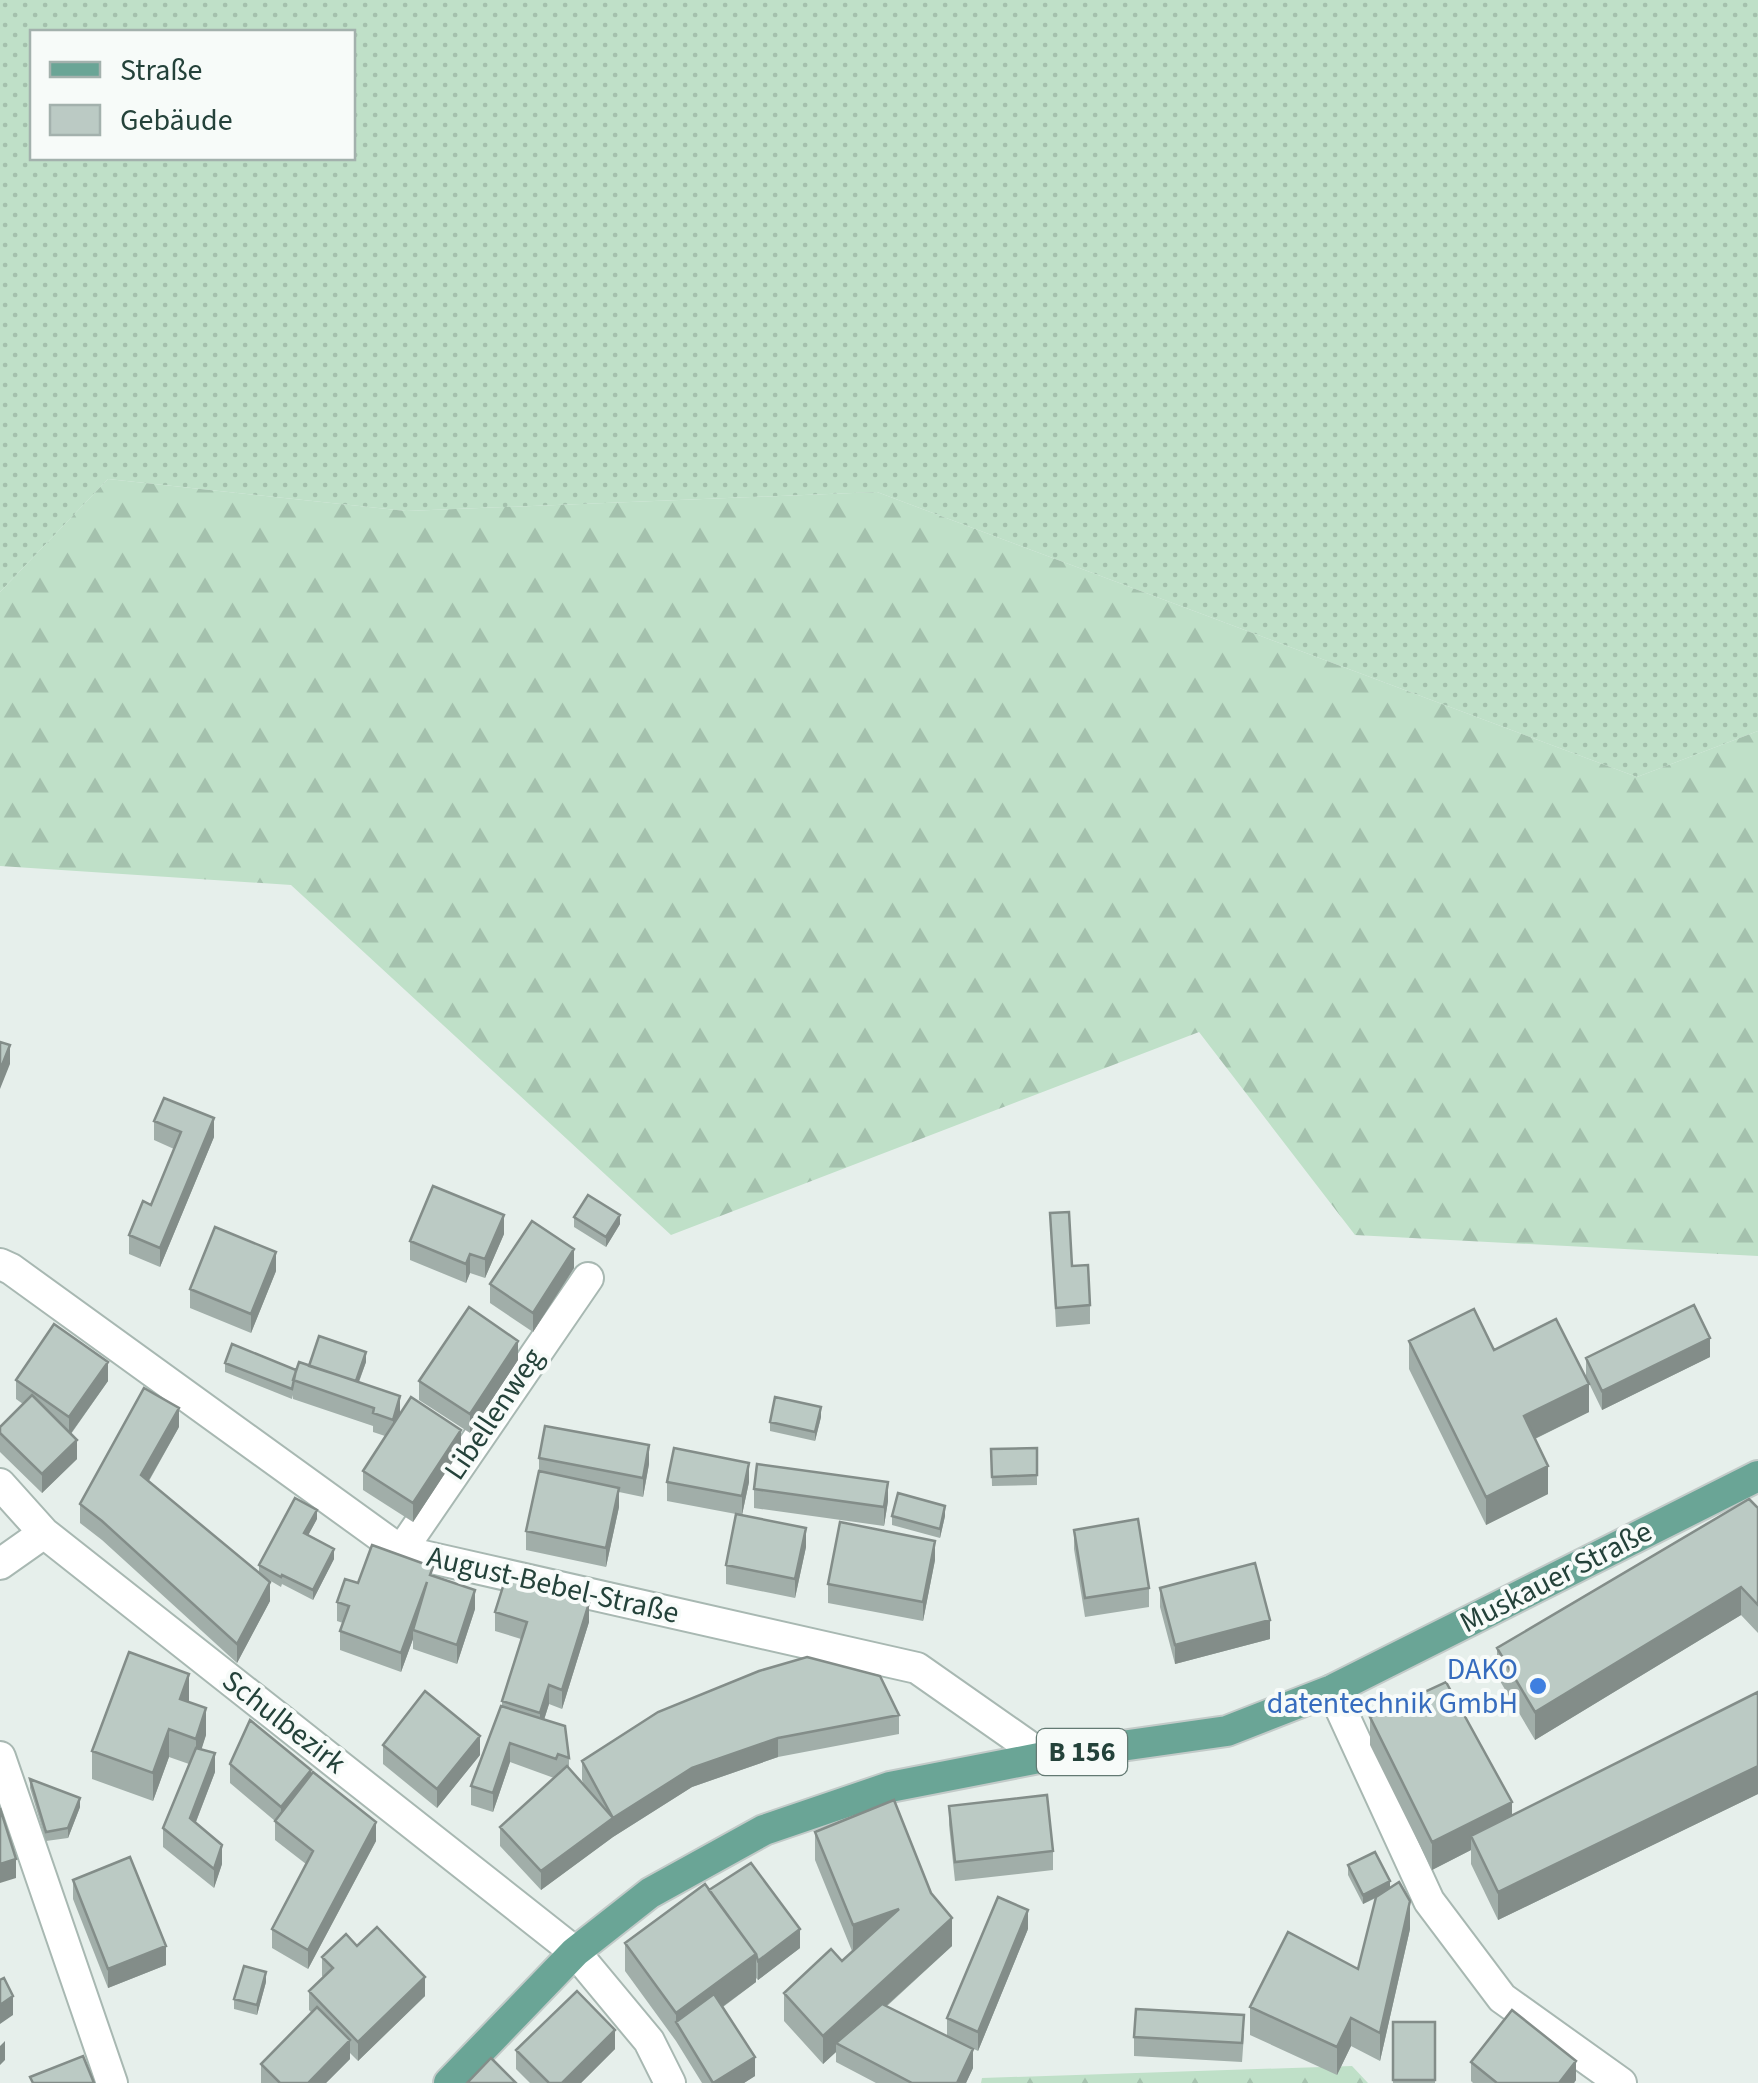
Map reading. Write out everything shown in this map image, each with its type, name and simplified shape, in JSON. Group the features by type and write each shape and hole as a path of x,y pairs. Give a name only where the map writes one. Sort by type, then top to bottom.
{"main road":[{"name":"Muskauer Straße","path":"449,2083 575,1952 650,1893 764,1830 890,1787 1044,1757 1228,1731 1332,1690 1758,1476"}],"street":[{"name":"August-Bebel-Straße","path":"0,1264 401,1551 918,1668 1044,1757"},
{"name":"Libellenweg","path":"401,1551 588,1278"},
{"name":"Schulbezirk","path":"0,1484 44,1533 575,1952 649,2042 670,2083"},
{"path":"0,1564 44,1533"},
{"path":"1332,1690 1429,1901 1502,1998 1621,2083"},
{"path":"0,1758 112,2083"}],"green space":[{"path":"0,0 1758,0 1758,731 1637,777 877,492 406,511 108,479 0,592"},
{"path":"108,479 406,511 877,492 1637,777 1758,731 1758,1256 1355,1235 1199,1032 671,1235 291,885 0,866 0,592"},
{"path":"1352,2066 1368,2083 981,2083 982,2078"}],"building":[{"path":"0,1042 10,1045 0,1070"},
{"path":"164,1098 214,1118 160,1248 129,1235 143,1201 151,1205 181,1132 154,1121"},
{"path":"433,1186 504,1215 485,1259 470,1254 466,1264 410,1241"},
{"path":"588,1195 620,1215 606,1237 574,1217"},
{"path":"1069,1212 1072,1266 1088,1265 1090,1305 1056,1308 1050,1213"},
{"path":"532,1221 574,1249 533,1313 490,1284"},
{"path":"215,1227 276,1252 251,1314 190,1289"},
{"path":"1694,1305 1710,1338 1602,1391 1586,1358"},
{"path":"469,1307 518,1341 470,1414 419,1381"},
{"path":"1474,1309 1494,1350 1556,1319 1589,1384 1524,1416 1548,1466 1486,1497 1409,1341"},
{"path":"54,1324 108,1362 69,1417 16,1380"},
{"path":"319,1336 366,1352 356,1381 309,1366"},
{"path":"232,1344 296,1370 292,1389 225,1363"},
{"path":"299,1362 400,1396 393,1420 373,1413 374,1408 293,1380"},
{"path":"144,1388 179,1408 141,1475 270,1582 237,1644 80,1504"},
{"path":"32,1395 77,1440 42,1474 0,1433 0,1427"},
{"path":"411,1397 461,1430 413,1503 363,1471"},
{"path":"775,1397 821,1407 815,1432 770,1422"},
{"path":"545,1426 649,1445 643,1478 539,1458"},
{"path":"674,1448 749,1463 742,1496 667,1482"},
{"path":"1037,1448 1037,1475 992,1477 991,1449"},
{"path":"757,1464 888,1482 884,1507 754,1489"},
{"path":"539,1471 619,1488 606,1548 526,1531"},
{"path":"898,1493 945,1506 940,1529 892,1516"},
{"path":"295,1498 317,1510 304,1533 334,1549 313,1590 259,1565"},
{"path":"1749,1499 1758,1508 1758,1605 1741,1587 1535,1712 1497,1648"},
{"path":"736,1514 806,1528 795,1579 726,1565"},
{"path":"1138,1519 1149,1588 1085,1598 1074,1530"},
{"path":"840,1522 935,1541 923,1602 828,1584"},
{"path":"372,1545 433,1567 430,1575 475,1590 457,1645 413,1630 427,1582 401,1653 340,1631 349,1606 337,1602 345,1579 358,1583"},
{"path":"1255,1563 1270,1620 1175,1645 1160,1588"},
{"path":"506,1577 589,1603 562,1690 549,1685 540,1713 502,1701 527,1622 495,1612"},
{"path":"129,1652 189,1674 180,1699 206,1708 196,1739 169,1729 153,1773 92,1751"},
{"path":"807,1657 880,1676 899,1715 778,1738 692,1768 613,1818 582,1761 658,1712 759,1671"},
{"path":"1446,1682 1512,1802 1432,1842 1370,1717"},
{"path":"425,1691 480,1736 437,1789 383,1745"},
{"path":"1758,1692 1758,1766 1498,1892 1471,1836"},
{"path":"501,1706 565,1726 569,1758 558,1754 556,1759 510,1743 493,1793 471,1786"},
{"path":"250,1720 311,1770 281,1807 230,1764"},
{"path":"196,1748 215,1753 190,1818 222,1845 214,1869 163,1828"},
{"path":"567,1766 613,1818 541,1871 500,1827"},
{"path":"313,1772 376,1822 308,1950 272,1929 313,1851 275,1821"},
{"path":"30,1779 80,1798 68,1828 46,1832"},
{"path":"1047,1795 1053,1851 955,1862 949,1806"},
{"path":"894,1800 931,1893 952,1918 823,2036 784,1993 831,1949 842,1961 899,1909 853,1925 815,1832"},
{"path":"0,1808 16,1859 0,1864"},
{"path":"1375,1852 1390,1881 1363,1895 1348,1865"},
{"path":"130,1857 166,1946 108,1969 73,1880"},
{"path":"751,1863 800,1929 758,1961 709,1890"},
{"path":"1399,1882 1410,1901 1380,2033 1351,2018 1337,2047 1250,2007 1288,1932 1358,1969 1376,1897"},
{"path":"705,1884 756,1954 676,2013 625,1943"},
{"path":"998,1897 1028,1910 978,2032 947,2018"},
{"path":"377,1927 425,1977 358,2042 309,1991 333,1968 322,1957 346,1934 357,1946"},
{"path":"244,1966 266,1972 257,2005 234,1999"},
{"path":"4,1978 13,1996 0,2005 0,1980"},
{"path":"577,1991 615,2030 562,2083 549,2083 516,2050"},
{"path":"714,1994 755,2057 713,2083 676,2022"},
{"path":"882,2004 973,2049 957,2083 912,2083 836,2043"},
{"path":"317,2007 350,2040 308,2083 280,2083 261,2064"},
{"path":"1136,2009 1244,2015 1242,2043 1134,2037"},
{"path":"1512,2010 1576,2061 1559,2083 1497,2083 1471,2062"},
{"path":"1393,2022 1435,2022 1435,2080 1393,2080"},
{"path":"83,2056 94,2083 33,2083 30,2077"},
{"path":"491,2058 516,2083 467,2083"}],"place":[{"name":"DAKO datentechnik GmbH","path":"1538,1686"}]}
